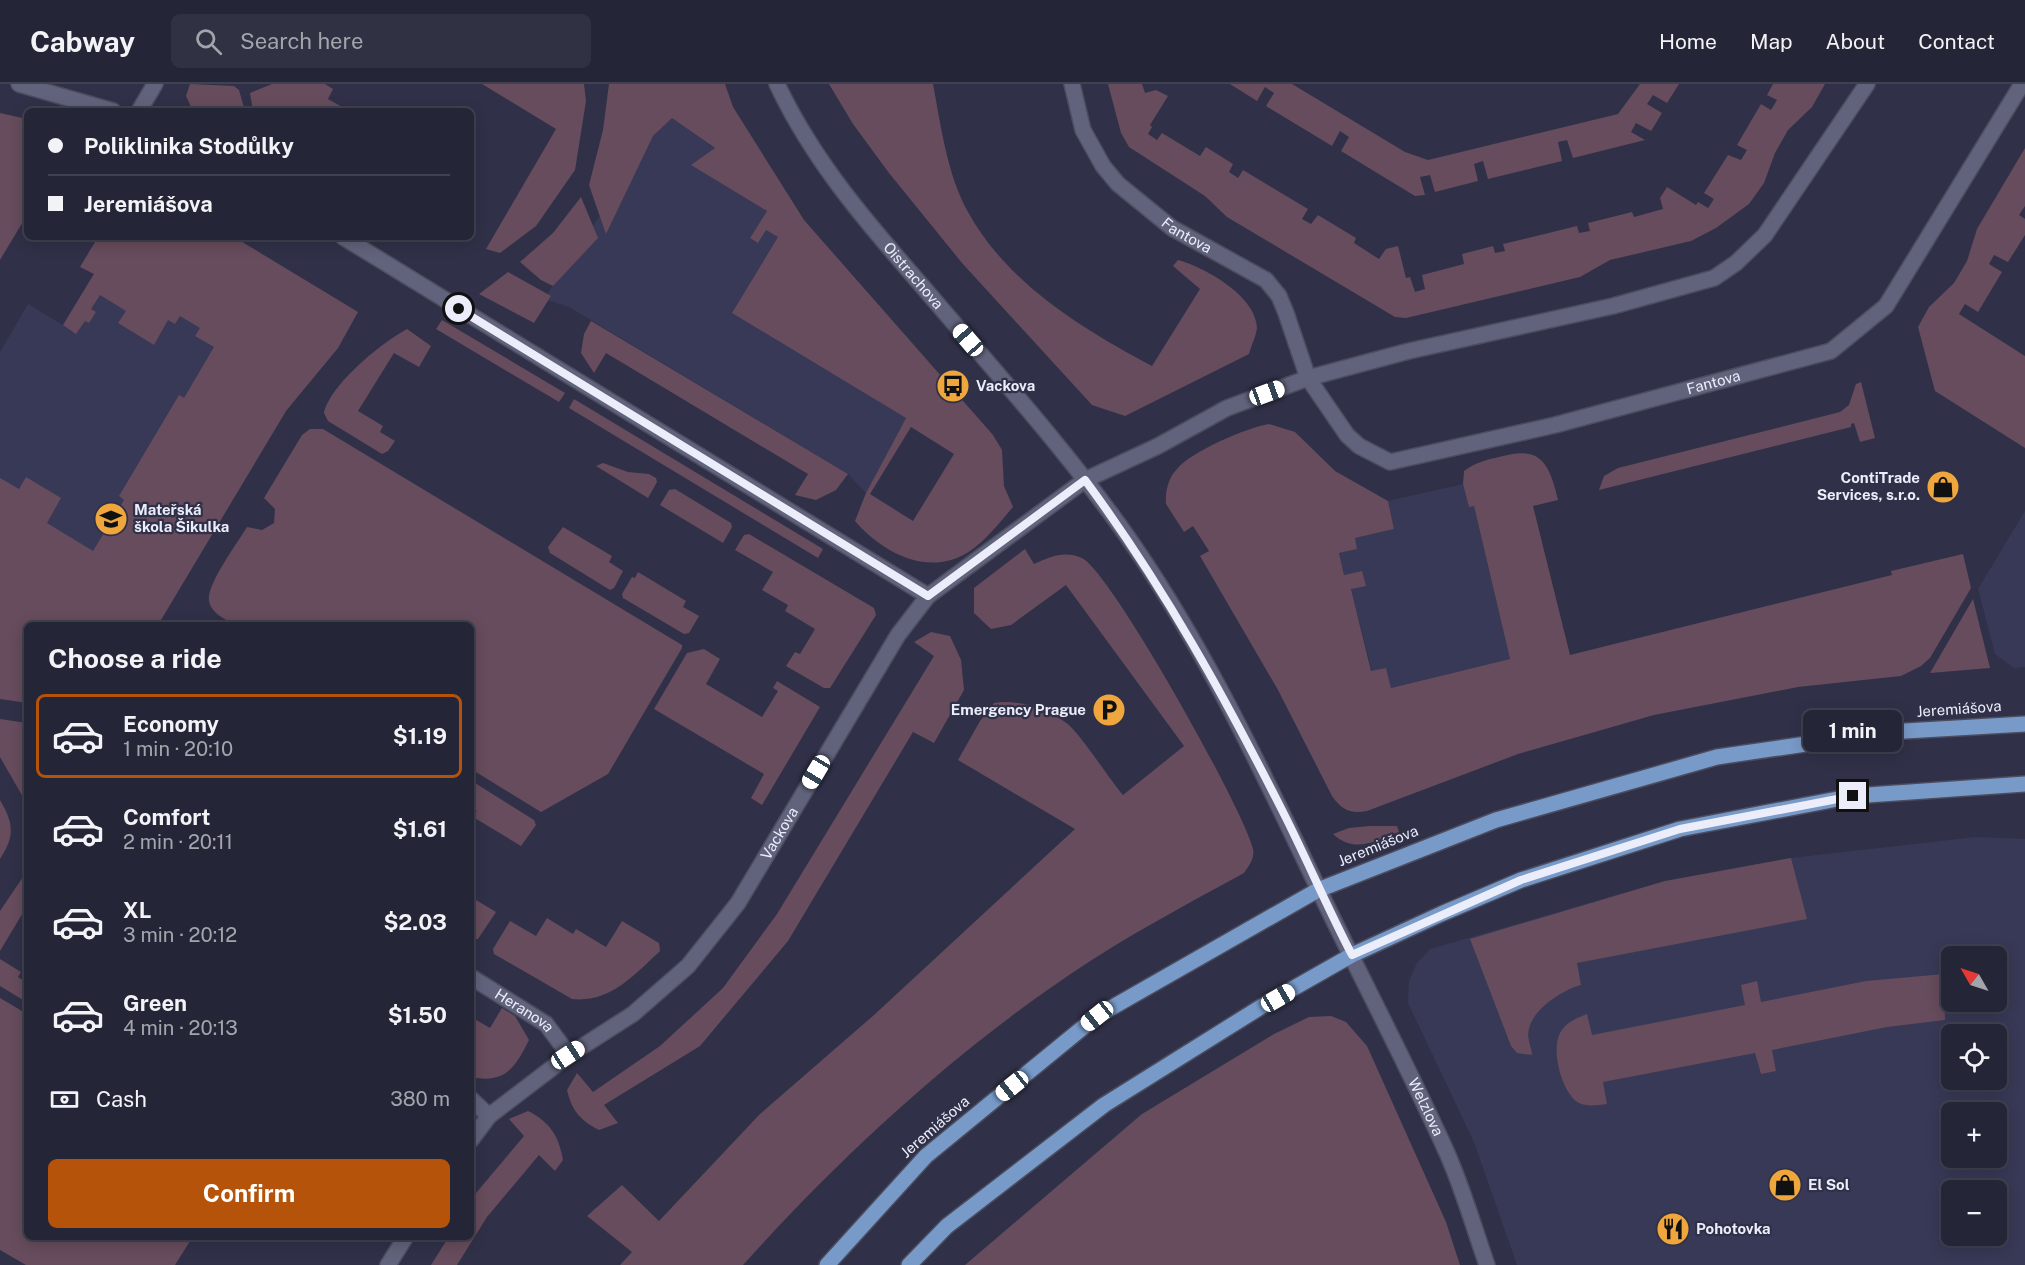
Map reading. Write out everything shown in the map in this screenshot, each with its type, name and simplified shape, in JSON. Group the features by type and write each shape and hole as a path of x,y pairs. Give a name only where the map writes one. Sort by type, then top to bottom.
{"main road":[{"name":"Jeremiášova","path":"828,1265 926,1156 1097,1016 1318,890 1496,820 1717,757 1888,732 2025,724"},
{"path":"909,1265 947,1226 1104,1105 1264,1005 1352,955 1521,880 1680,829 1853,796 2025,784"}],"street":[{"path":"19,84 103,108"},
{"path":"141,108 155,84"},
{"name":"Oistrachova","path":"777,84 812,147 848,200 1085,480 1124,532 1194,642 1285,816 1318,890"},
{"name":"Fantova","path":"1071,84 1083,130 1103,166 1118,184 1172,228 1266,280 1279,296 1308,378 1347,435 1359,446 1390,462 1555,425 1831,351 1886,306 2022,84"},
{"path":"1085,480 1158,446 1227,408 1308,378 1409,351 1613,306 1714,278 1736,263 1765,235 1867,84"},
{"path":"348,240 928,596"},
{"name":"Vackova","path":"474,1136 489,1116 568,1055 633,1014 680,973 738,903 898,635 928,596 1085,480"},
{"name":"Welzlova","path":"1318,890 1352,955 1448,1157 1487,1265"},
{"name":"Heranova","path":"474,980 546,1024 568,1055"},
{"path":"474,1102 489,1116"},
{"path":"388,1265 404,1240"}],"shaded area":[{"path":"190,84 234,86 239,90 244,108 192,108 186,96"},
{"path":"272,84 325,84 333,89 328,99 344,108 252,108 250,93"},
{"path":"482,84 584,84 586,101 575,170 536,226 500,253 486,249 556,129"},
{"path":"609,84 725,84 733,107 804,220 993,435 1002,450 1004,486 1013,507 992,532 967,553 952,560 921,562 892,551 878,542 855,521 866,493 906,418 732,313 778,237 766,230 758,243 750,238 767,211 691,165 715,148 672,118 653,136 606,234 589,185 603,130","holes":["911,427 954,454 913,521 870,494"]},
{"path":"829,84 933,84 950,166 968,212 1003,261 1048,302 1073,320 1152,366 1200,289 1173,266 1178,260 1214,276 1238,294 1247,304 1254,315 1257,327 1249,354 1125,416 1092,405 962,263 889,173 853,124"},
{"path":"1108,84 1142,84 1145,93 1156,90 1168,96 1150,125 1152,127 1148,134 1157,140 1162,133 1200,156 1206,147 1233,164 1229,172 1238,178 1243,170 1308,209 1302,219 1311,224 1318,215 1356,238 1354,243 1379,259 1386,249 1398,246 1406,278 1410,277 1415,292 1425,289 1422,275 1464,264 1462,254 1493,246 1495,253 1505,251 1503,244 1577,226 1579,233 1590,231 1588,223 1632,212 1634,217 1663,209 1660,198 1667,187 1696,205 1698,202 1708,208 1714,199 1704,193 1728,155 1741,160 1747,150 1737,145 1761,104 1771,110 1777,100 1767,95 1773,84 1825,84 1812,107 1788,130 1775,153 1764,183 1749,204 1716,228 1691,241 1610,260 1580,277 1406,318 1395,317 1227,217 1205,196 1129,147 1121,133"},
{"path":"1230,84 1292,84 1405,152 1428,160 1618,114 1640,84 1679,84 1667,103 1653,95 1647,104 1662,113 1651,131 1636,123 1631,132 1645,140 1573,158 1567,140 1558,142 1562,161 1488,179 1483,161 1474,164 1478,181 1435,192 1430,175 1420,177 1425,195 1415,196 1341,151 1349,137 1340,131 1332,146 1266,106 1274,93 1265,87 1257,101"},
{"path":"0,113 24,118 24,220 0,260"},
{"path":"672,117 715,149 692,165 767,211 750,238 766,230 778,237 906,418 866,493 848,474 569,307 544,299 653,136"},
{"path":"2025,148 2025,206 2019,215 2025,219 2025,235 2008,262 1994,255 1989,264 2002,272 1978,312 1965,304 1959,314 2025,356 2025,448 1935,391 1918,327 1929,307 1954,283 1967,261 1977,229"},
{"path":"581,197 598,238 553,286 541,280 520,262 553,233"},
{"name":"Mateřská škola Šikulka","path":"96,240 239,240 358,312 338,348 286,411 160,622 24,622 24,703 0,699 0,478 19,489 26,477 61,498 47,523 93,551 124,500 119,496 179,395 184,398 214,347 195,336 200,328 180,316 175,324 168,320 154,345 118,323 126,311 100,295 91,309 96,312 89,323 85,321 76,334 63,325 94,274 80,267"},
{"name":"Mateřská škola Šikulka","path":"222,240 237,240 339,347 285,412 32,622 24,622 24,634 0,699 0,352 28,304 63,325 94,273"},
{"path":"508,272 551,296 534,323 479,294"},
{"path":"442,320 565,393 559,402 436,329"},
{"path":"591,321 848,474 836,490 816,500 795,495 808,474 606,353 594,373 581,353 584,334"},
{"path":"407,329 431,346 419,367 394,353 358,411 383,426 380,432 395,441 388,451 382,454 328,421 324,413 328,402 346,378 371,354"},
{"path":"1861,382 1875,438 1860,442 1854,423 1851,427 1599,490 1604,476 1618,468 1840,412 1849,405 1856,384"},
{"path":"574,399 823,549 818,558 569,408"},
{"path":"1269,424 1295,432 1335,471 1388,501 1394,529 1355,538 1357,549 1339,553 1344,575 1362,571 1366,586 1351,589 1371,671 1386,668 1391,688 1510,659 1474,506 1469,507 1463,484 1464,471 1468,468 1513,454 1533,455 1540,460 1551,476 1555,487 1558,500 1533,506 1570,655 1892,575 1891,571 1963,554 1971,588 1930,658 1921,666 1901,676 1798,687 1654,715 1518,754 1367,811 1351,811 1339,805 1332,796 1278,690 1200,556 1209,551 1193,526 1184,532 1166,504 1169,481 1184,462 1220,441"},
{"path":"310,429 323,429 682,645 608,774 541,812 474,771 474,622 231,622 213,610 209,601 212,585 247,527 262,530 274,523 275,509 264,498 302,435"},
{"path":"603,463 628,472 649,474 656,478 657,482 648,498 596,466"},
{"path":"1463,484 1469,506 1474,506 1510,659 1391,688 1386,668 1372,672 1351,589 1362,571 1344,575 1339,553 1357,549 1354,538 1394,529 1388,501"},
{"path":"675,489 731,523 732,527 723,543 660,505 669,490"},
{"path":"2025,511 2025,667 2014,668 1995,654 1978,589"},
{"path":"563,527 612,556 609,562 623,571 614,588 610,590 550,553 548,547"},
{"path":"749,534 874,608 876,615 830,688 824,688 786,666 795,652 800,654 815,629 785,611 788,605 762,590 773,572 735,550 744,535"},
{"path":"1025,549 1034,564 1063,555 1082,558 1097,573 1120,604 1175,694 1227,789 1253,849 1250,865 1244,873 1095,958 985,1036 942,1071 859,1146 780,1224 743,1265 620,1265 632,1252 587,1216 622,1185 659,1221 760,1114 874,1015 1075,829 958,760 980,721 994,703 1012,702 1031,706 1065,722 1078,735 1123,795 1184,746 1066,585 1011,625 991,629 974,613 974,588"},
{"path":"638,572 686,601 683,607 699,616 689,633 684,634 623,598 622,594 632,577 635,578"},
{"path":"1973,599 1990,668 1930,673"},
{"path":"931,632 950,636 961,660 964,690 934,743 913,732 788,941 700,1046 604,1105 618,1123 599,1130 587,1122 574,1109 567,1090 577,1073 593,1092 660,1046 723,988 777,914 934,656 914,642"},
{"path":"704,649 720,659 706,684 762,717 778,691 773,688 777,681 820,707 762,805 751,798 764,774 654,709 687,653"},
{"path":"0,719 24,723 24,799 0,757"},
{"path":"474,784 534,820 536,825 521,846 474,818 477,811 474,810"},
{"path":"0,800 8,816 11,830 5,851 0,859"},
{"path":"1397,826 1399,832 1373,842 1357,845 1341,840 1333,834 1349,828"},
{"path":"1976,837 2025,839 2025,1265 1517,1265 1474,1142 1408,1003 1409,981 1417,963 1430,949 1665,881 1791,858"},
{"path":"1791,858 1807,919 1577,963 1581,985 1554,998 1537,1013 1531,1022 1528,1031 1532,1055 1517,1053 1511,1046 1470,939 1665,881"},
{"path":"24,875 24,911 0,951 0,911"},
{"path":"474,899 496,912 478,939 474,940"},
{"path":"547,918 573,934 576,929 606,947 622,921 659,943 660,951 630,978 609,992 598,997 572,999 494,954 493,949 510,921 536,936"},
{"path":"0,959 21,972 18,977 24,981 24,1000 23,1000 0,986"},
{"path":"1941,974 1941,1012 1945,1012 1945,1020 1887,1027 1772,1050 1776,1071 1761,1074 1755,1053 1603,1082 1607,1104 1579,1103 1567,1090 1559,1070 1557,1040 1562,1029 1587,1014 1592,1035 1745,1005 1741,985 1757,981 1761,1002 1866,981"},
{"path":"0,998 24,1012 24,1240 191,1240 175,1265 26,1265 0,1250"},
{"path":"502,1008 515,1016 529,1040 519,1059 508,1072 492,1078 474,1078 474,1019 490,1028"},
{"path":"1331,1016 1346,1022 1367,1046 1446,1222 1460,1265 965,1265 1142,1114 1274,1034 1309,1017"},
{"path":"528,1111 536,1115 548,1125 556,1137 563,1160 555,1171 539,1155 487,1217 474,1238 474,1195 524,1136 509,1119"},
{"path":"447,1240 473,1240 457,1265 431,1265"}],"place":[{"name":"Vackova","path":"953,386"},
{"name":"ContiTrade Services, s.r.o.","path":"1943,487"},
{"name":"Mateřská škola Šikulka","path":"111,519"},
{"name":"Emergency Prague","path":"1109,710"},
{"name":"El Sol","path":"1785,1185"},
{"name":"Pohotovka","path":"1673,1229"}],"route":[{"path":"459,309 928,596 1085,480 1124,532 1194,642 1285,816 1318,890 1352,955 1521,880 1680,829 1853,796"}]}
